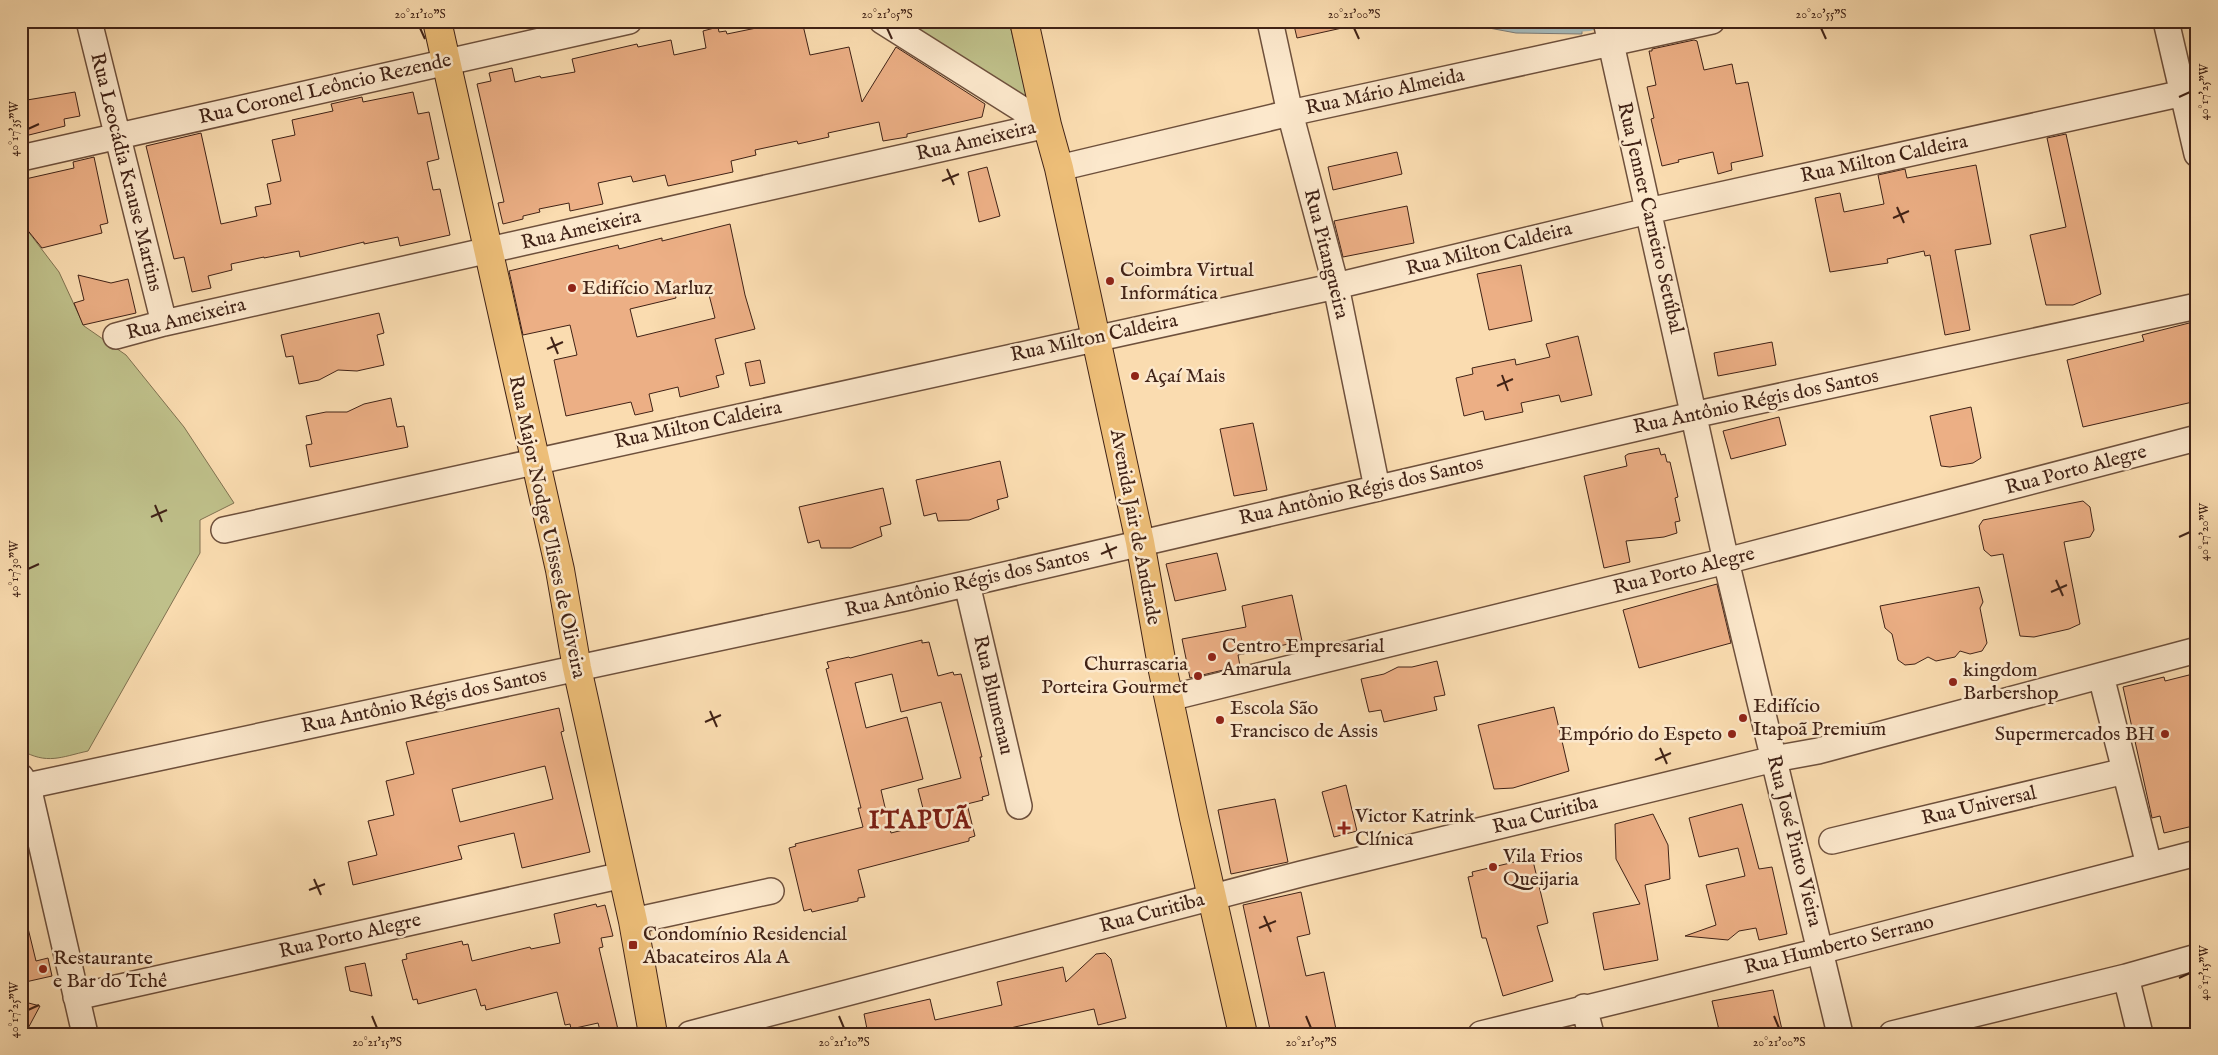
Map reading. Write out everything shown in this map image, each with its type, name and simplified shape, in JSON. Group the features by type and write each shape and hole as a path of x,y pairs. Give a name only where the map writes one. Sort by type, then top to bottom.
{"main road":[{"name":"Rua Major Nodge Ulisses de Oliveira","path":"437,21 534,462 560,570 577,668 633,921 653,1034"},
{"name":"Avenida Jair de Andrade","path":"1024,21 1047,125 1059,168 1096,338 1140,542 1169,698 1211,897 1243,1034"}],"street":[{"name":"Rua Leocádia Krause Martins","path":"89,21 164,323"},
{"name":"Rua Coronel Leôncio Rezende","path":"21,158 629,21"},
{"path":"882,21 1047,125"},
{"name":"Rua Pitangueira","path":"1270,21 1290,113 1336,286 1377,488"},
{"name":"Rua Mário Almeida","path":"1059,168 1290,113 1609,33 1712,21"},
{"path":"2166,21 2189,92 2197,154"},
{"name":"Rua Jenner Carneiro Setúbal","path":"1609,33 1693,415"},
{"name":"Rua Milton Caldeira","path":"224,530 1336,286 1648,211 2189,92"},
{"name":"Rua Ameixeira","path":"116,336 164,323 1047,125"},
{"name":"Rua Antônio Régis dos Santos","path":"26,786 967,584 1140,542 1693,415 2197,306"},
{"name":"Rua José Pinto Vieira","path":"1693,415 1726,561 1840,1034"},
{"name":"Rua Porto Alegre","path":"1169,698 1726,561 2197,438"},
{"name":"Rua Blumenau","path":"967,584 1019,806"},
{"name":"Rua Curitiba","path":"690,1034 1211,897 1774,759 1818,751 2197,650"},
{"path":"2101,676 2149,865"},
{"name":"Rua Universal","path":"1832,841 2125,771"},
{"path":"26,786 85,1034"},
{"name":"Rua Humberto Serrano","path":"1481,1034 1584,1007 1820,951 2197,853"},
{"name":"Rua Porto Alegre","path":"76,997 623,875"},
{"path":"633,921 771,891"},
{"path":"1892,1034 2126,977 2197,957"},
{"path":"2126,977 2140,1034"},
{"path":"1584,1007 1591,1034"}],"green space":[{"path":"905,21 1009,21 1028,101"},
{"path":"21,222 59,272 84,326 126,355 184,427 234,503 200,520 200,553 88,751 54,758 30,755 21,750"}],"water":[{"path":"1451,21 1582,21 1582,34 1516,33"}],"building":[{"path":"770,21 802,21 810,55 849,47 862,102 896,47 985,104 982,117 907,134 907,137 883,141 879,122 828,133 829,137 798,144 797,141 755,150 756,155 731,161 733,172 668,186 665,175 633,182 631,176 598,183 603,204 570,211 569,203 539,209 540,212 503,224 498,203 504,202 477,84 491,81 489,73 512,68 515,82 540,76 541,78 575,72 572,59 637,44 638,47 671,40 674,55 706,48 703,31 718,27 719,32 726,31 727,34 771,25"},
{"path":"1293,21 1342,21 1342,28 1297,38"},
{"path":"1694,40 1697,41 1704,70 1732,64 1736,84 1748,82 1763,156 1731,163 1732,170 1718,174 1713,152 1678,160 1679,162 1662,166 1651,119 1654,118 1647,87 1656,85 1649,51"},
{"path":"75,92 80,116 64,119 65,126 21,137 21,101"},
{"path":"413,92 418,114 429,112 439,159 427,162 433,190 440,189 450,235 400,246 398,237 364,244 364,242 300,257 299,251 231,264 232,270 208,276 211,288 192,292 184,257 174,259 146,146 201,133 221,224 257,216 255,207 271,204 267,184 281,181 272,140 295,135 292,120 333,111 331,104 362,97 363,102"},
{"path":"2066,134 2101,294 2073,305 2046,305 2030,235 2066,227 2047,138"},
{"path":"1397,152 1402,174 1333,190 1328,167"},
{"path":"94,157 108,223 100,225 102,233 42,248 21,222 21,180 74,168 73,162"},
{"path":"1976,165 1991,244 1955,250 1970,330 1945,335 1930,255 1925,256 1924,251 1887,259 1888,263 1830,272 1815,198 1840,193 1844,212 1884,204 1878,175 1905,169 1907,178"},
{"path":"987,167 1000,216 979,222 968,172"},
{"path":"1407,206 1414,243 1343,257 1334,221"},
{"path":"730,224 745,295 755,329 715,339 724,374 716,376 719,387 680,397 678,387 649,394 653,411 635,415 631,402 566,416 554,360 577,355 570,325 523,335 509,271 618,245 619,249 662,238 662,241","holes":["707,287 715,318 637,337 630,309 676,298 675,294"]},
{"path":"1521,265 1532,321 1489,330 1477,274"},
{"path":"78,275 111,283 128,279 136,313 83,325 74,303 84,300"},
{"path":"379,313 384,333 377,335 384,365 357,371 338,370 319,380 299,384 293,356 286,357 281,335"},
{"path":"2197,321 2197,401 2083,427 2067,360 2144,341 2142,335"},
{"path":"1578,336 1592,395 1561,402 1559,395 1521,403 1523,412 1485,420 1483,411 1464,416 1456,378 1473,374 1472,368 1515,359 1516,365 1550,357 1546,344"},
{"path":"1772,342 1776,365 1718,376 1714,353"},
{"path":"760,360 765,383 750,386 745,363"},
{"path":"391,398 397,427 404,426 408,447 310,467 306,445 312,444 306,416 326,412 347,412 364,404"},
{"path":"1971,407 1981,458 1973,463 1950,467 1941,466 1930,416"},
{"path":"1779,417 1786,445 1731,459 1723,431"},
{"path":"1253,423 1267,490 1234,496 1220,429"},
{"path":"1659,448 1661,455 1665,454 1667,462 1670,462 1678,497 1675,498 1680,521 1675,522 1677,533 1664,537 1626,541 1630,562 1604,568 1584,476 1627,466 1625,456 1628,454"},
{"path":"1000,461 1008,497 997,500 999,509 969,520 938,521 936,513 924,516 916,480"},
{"path":"883,488 891,524 880,527 882,536 851,548 821,548 819,540 808,543 799,507"},
{"path":"2083,501 2090,507 2094,530 2090,537 2064,542 2080,624 2069,629 2034,637 2020,636 2003,554 1991,556 1984,550 1979,526 1983,520"},
{"path":"1217,553 1226,590 1175,601 1166,564"},
{"path":"1717,584 1731,643 1639,668 1623,610"},
{"path":"1979,587 1983,602 1980,608 1987,643 1982,651 1970,654 1960,651 1955,657 1936,661 1928,657 1915,664 1905,665 1898,660 1892,634 1885,628 1880,606"},
{"path":"1292,595 1302,641 1238,655 1240,666 1190,678 1182,639 1246,627 1242,606"},
{"path":"922,640 922,643 929,642 938,676 953,672 954,675 961,674 982,757 980,757 989,795 982,797 983,800 967,804 975,836 969,838 969,841 858,870 865,897 858,898 858,901 812,912 811,909 804,911 789,848 796,846 795,844 863,827 858,808 861,808 826,669 829,668 827,662","holes":["892,674 901,712 941,702 961,778 918,789 927,824 891,833 881,790 923,779 907,717 866,728 855,683"]},
{"path":"1437,661 1445,695 1434,697 1437,710 1384,722 1381,710 1369,712 1361,679 1384,674 1398,667 1412,667"},
{"name":"Supermercados BH","path":"2193,674 2194,678 2197,678 2197,781 2194,782 2197,795 2197,825 2164,833 2160,816 2152,818 2123,687 2164,677 2165,681"},
{"path":"1554,707 1569,771 1513,788 1494,789 1478,725"},
{"path":"559,708 564,731 561,732 590,852 522,868 514,833 458,846 462,859 353,885 348,862 377,855 368,821 394,815 386,781 414,774 406,742","holes":["545,766 553,799 460,822 452,789"]},
{"path":"1346,785 1357,831 1334,837 1322,792"},
{"path":"1275,799 1288,862 1231,874 1218,810"},
{"path":"1742,804 1759,869 1772,867 1787,934 1759,940 1756,928 1739,931 1728,940 1685,936 1716,925 1706,885 1745,876 1738,848 1699,857 1689,818"},
{"path":"1653,814 1668,845 1670,879 1645,885 1658,960 1604,970 1593,913 1640,904 1616,859 1615,824"},
{"path":"1527,859 1528,863 1533,861 1548,923 1537,926 1553,981 1503,996 1486,938 1482,938 1468,877 1473,876 1472,872"},
{"path":"1301,892 1310,934 1297,937 1306,976 1324,972 1337,1034 1271,1034 1243,905"},
{"path":"596,904 597,907 605,905 613,936 601,938 603,947 599,948 619,1034 601,1034 598,1023 571,1029 570,1024 565,1025 557,992 486,1010 485,1005 481,1006 476,989 418,1004 417,999 413,1000 402,960 407,959 406,954 462,941 463,945 468,944 472,961 530,947 531,949 560,943 554,914"},
{"path":"21,924 27,924 36,961 48,958 52,976 21,983"},
{"path":"1105,953 1111,959 1126,1018 1098,1025 1094,1009 1006,1029 1007,1034 868,1034 864,1014 930,999 935,1020 1002,1005 997,982 1063,967 1066,982 1096,954"},
{"path":"365,963 372,996 350,991 345,967"},
{"path":"1773,990 1783,1034 1720,1034 1712,1001"},
{"path":"21,1001 40,1006 25,1034 21,1034"}],"waterway":[{"path":"1516,21 1560,23 1589,21"}],"place":[{"name":"Coimbra Virtual Informática","path":"1110,281"},
{"name":"Edifício Marluz","path":"572,288"},
{"name":"Açaí Mais","path":"1135,376"},
{"name":"Centro Empresarial Amarula","path":"1212,657"},
{"name":"Churrascaria Porteira Gourmet","path":"1198,676"},
{"name":"kingdom Barbershop","path":"1953,682"},
{"name":"Edifício Itapoã Premium","path":"1743,718"},
{"name":"Escola São Francisco de Assis","path":"1220,720"},
{"name":"Empório do Espeto","path":"1732,734"},
{"name":"Supermercados BH","path":"2165,734"},
{"name":"Victor Katrink Clínica","path":"1344,828"},
{"name":"Vila Frios Queijaria","path":"1493,867"},
{"name":"Condomínio Residencial Abacateiros Ala A","path":"633,945"},
{"name":"Restaurante e Bar do Tchê","path":"43,969"}],"district":[{"name":"ITAPUÃ","path":"920,821"}]}
